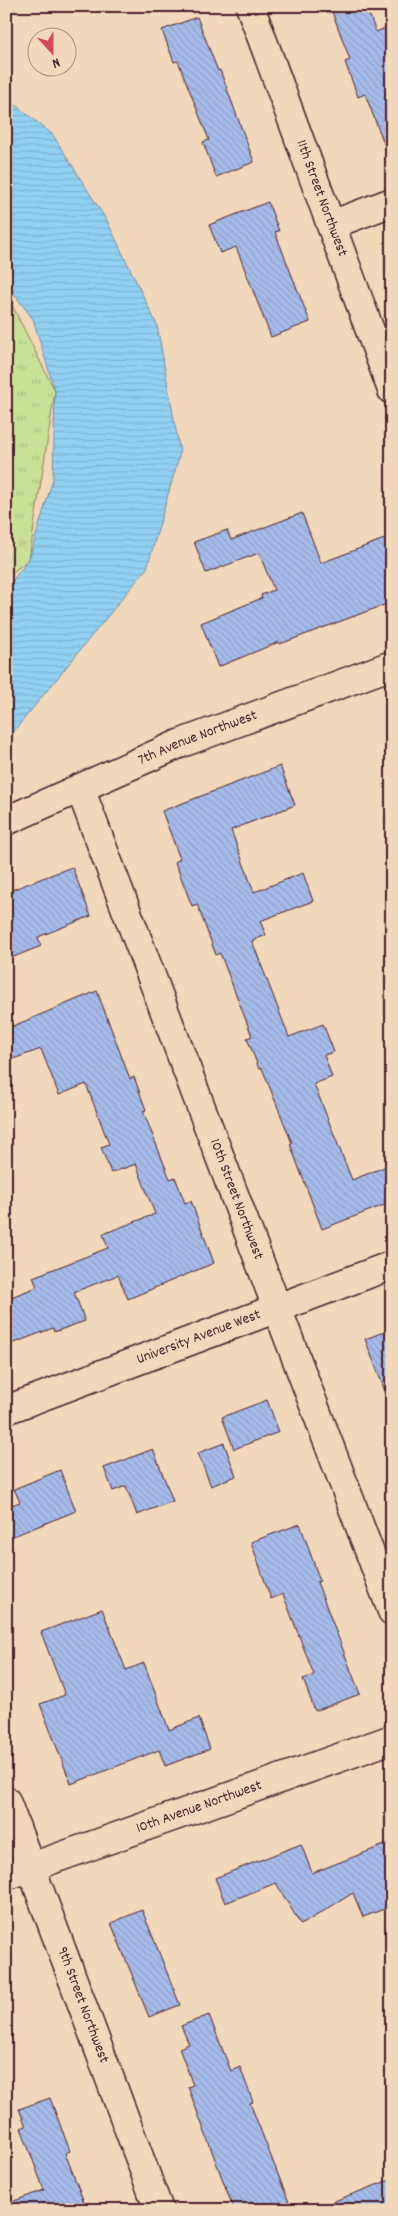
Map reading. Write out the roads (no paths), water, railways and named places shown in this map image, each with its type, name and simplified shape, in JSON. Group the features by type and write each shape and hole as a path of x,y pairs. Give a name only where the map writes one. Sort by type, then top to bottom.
{"street":[{"name":"11th Street Northwest","path":"250,6 392,390"},
{"path":"331,225 392,202"},
{"name":"7th Avenue Northwest","path":"6,821 179,744 392,665"},
{"name":"10th Street Northwest","path":"80,788 392,1611"},
{"name":"University Avenue West","path":"6,1410 392,1265"},
{"name":"10th Avenue Northwest","path":"19,1872 392,1739"},
{"name":"9th Street Northwest","path":"6,1801 19,1872 159,2210"}],"water":[{"path":"6,97 53,135 107,221 157,325 180,453 147,568 6,741 6,589 29,559 53,479 55,391 33,319 6,283"}]}
